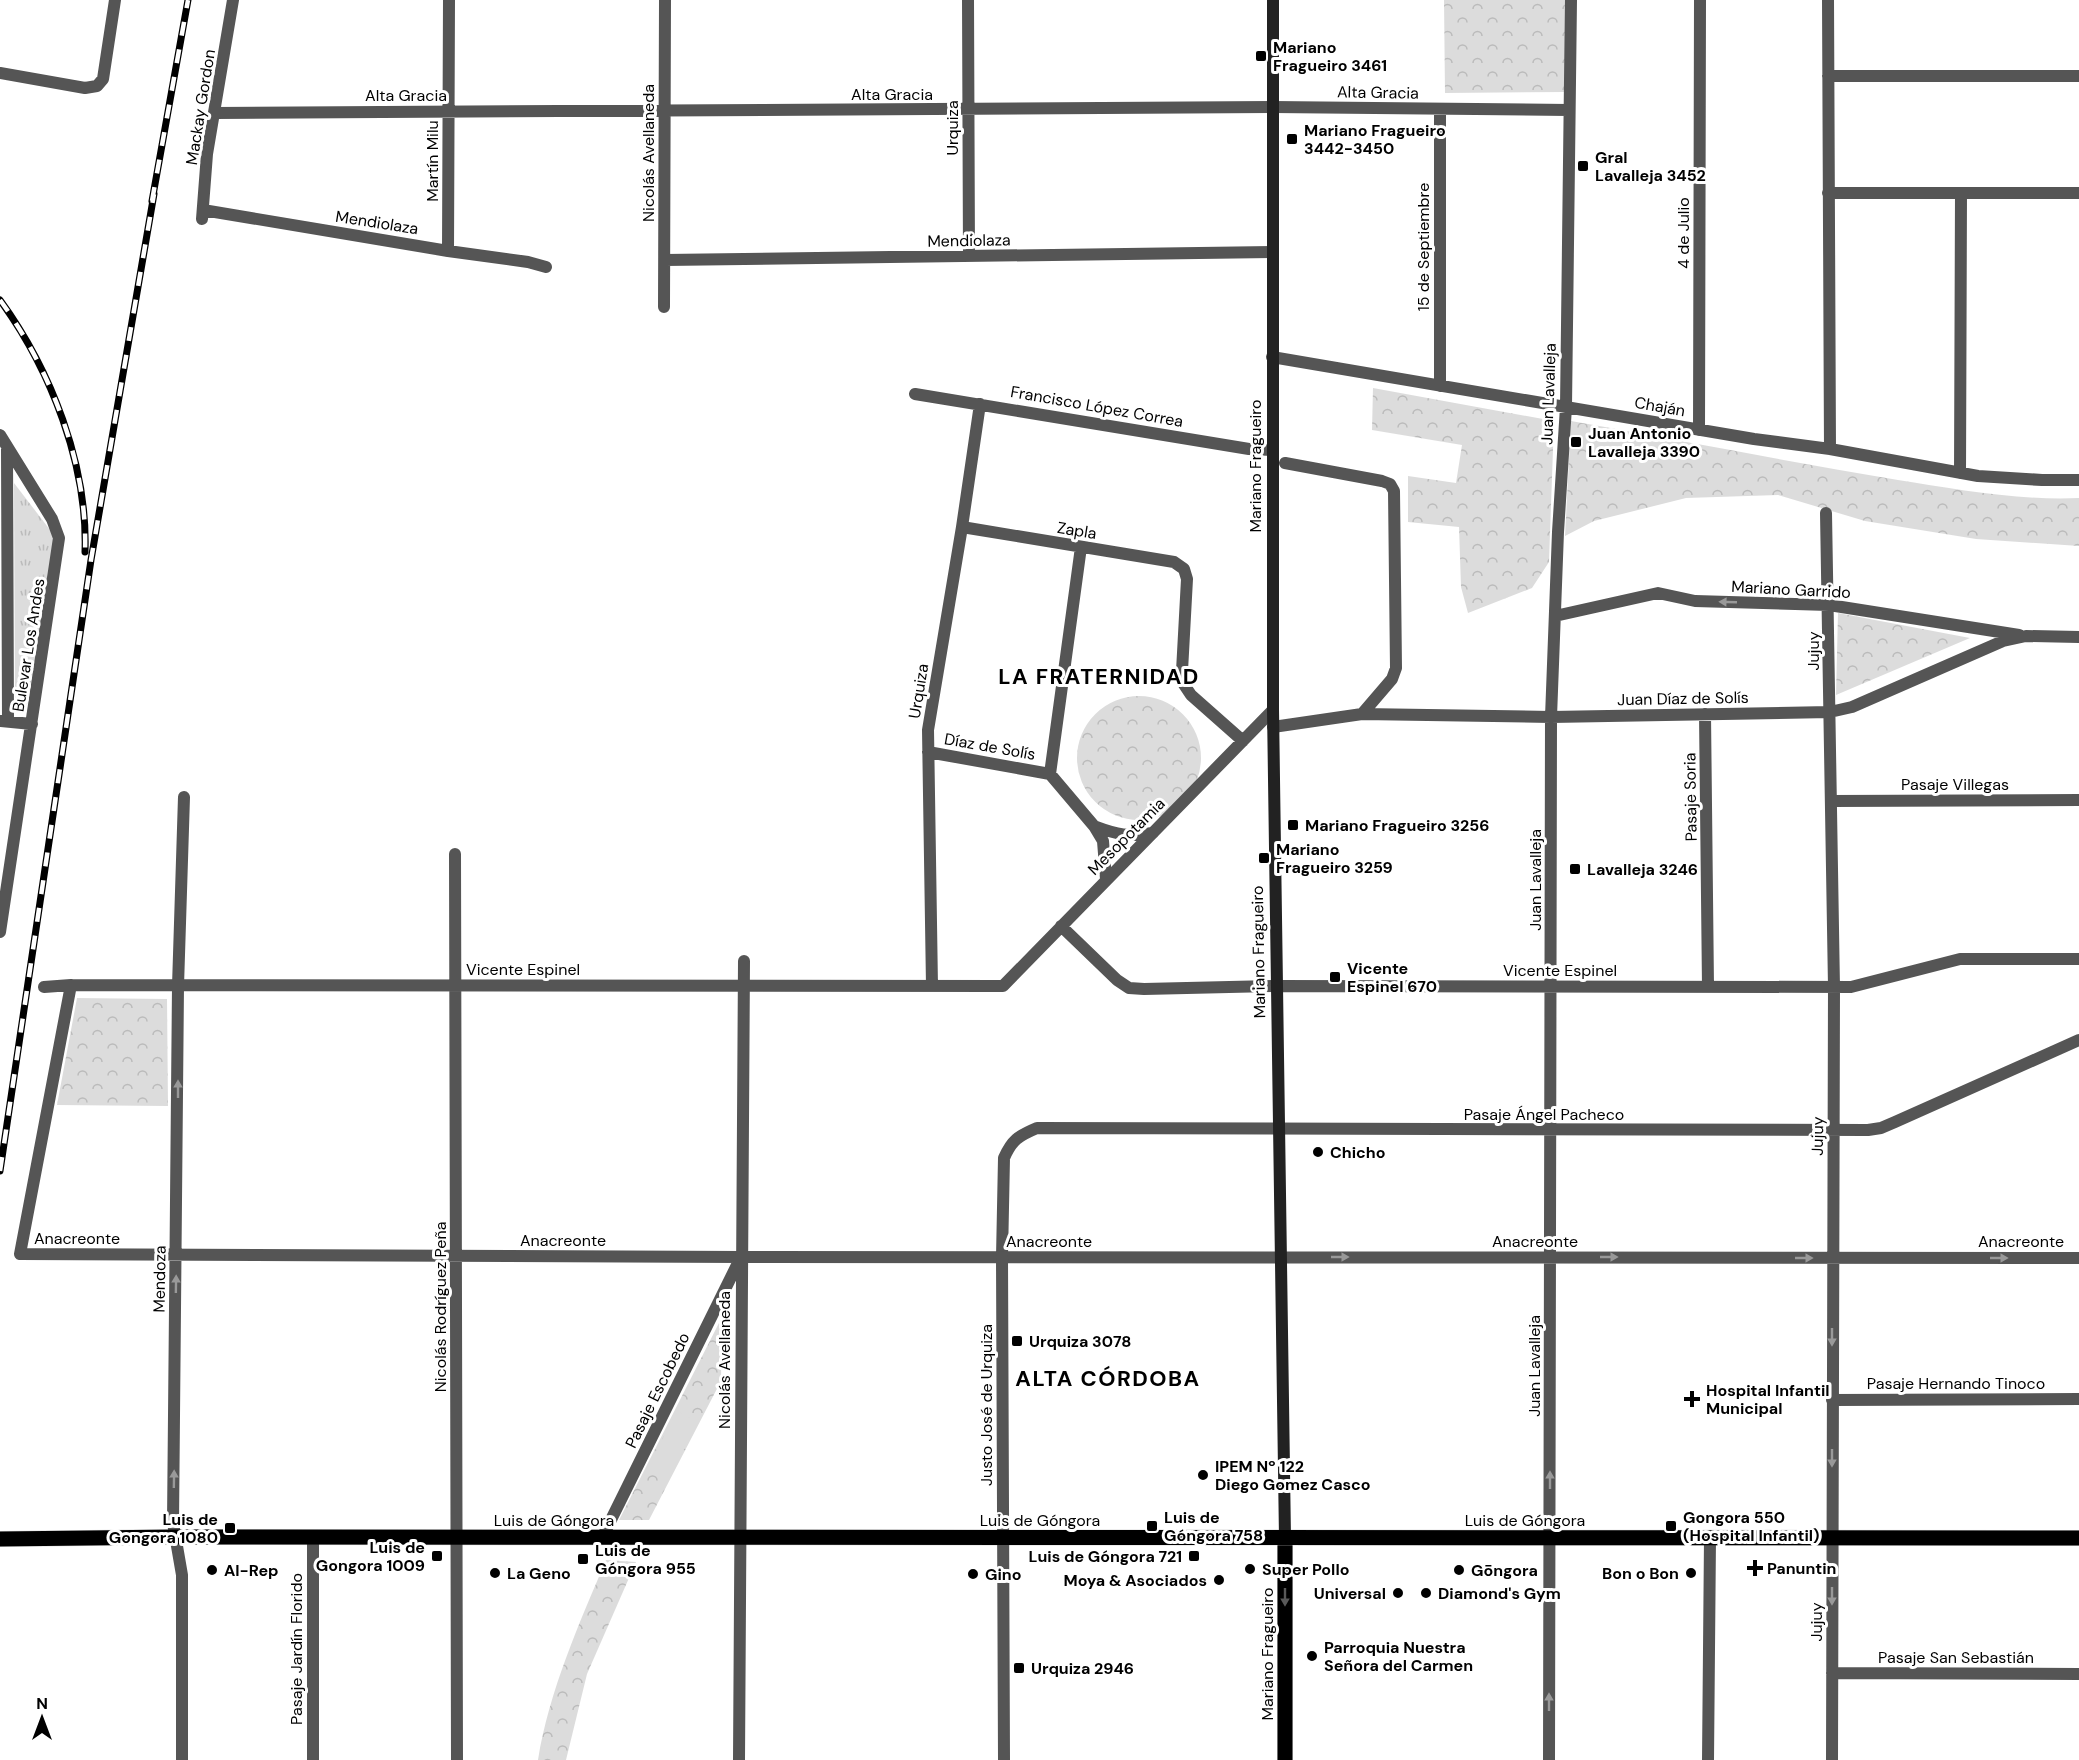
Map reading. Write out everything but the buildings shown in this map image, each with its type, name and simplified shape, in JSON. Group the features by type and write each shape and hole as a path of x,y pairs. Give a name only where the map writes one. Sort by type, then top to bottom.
{"main road":[{"name":"Mariano Fragueiro","path":"1273,0 1273,710 1285,1539 1285,1760"},
{"name":"Luis de Góngora","path":"0,1539 176,1537 2079,1538"}],"street":[{"path":"0,73 85,88 97,86 103,79 115,0"},
{"name":"Mackay Gordon","path":"203,214 207,154 233,0"},
{"name":"Martín Milu","path":"448,251 449,0"},
{"name":"Nicolás Avellaneda","path":"664,307 665,0"},
{"name":"Urquiza","path":"968,0 969,256"},
{"name":"Juan Lavalleja","path":"1549,1760 1551,717 1558,532 1566,407 1571,0"},
{"name":"4 de Julio","path":"1699,430 1700,0"},
{"path":"1828,0 1830,449"},
{"path":"1828,76 2079,76"},
{"name":"Alta Gracia","path":"215,113 1273,107 1569,110"},
{"name":"15 de Septiembre","path":"1440,109 1440,386"},
{"path":"1828,193 2079,193"},
{"path":"1960,193 1960,473"},
{"name":"Mendiolaza","path":"203,214 528,262 546,267"},
{"name":"Mendiolaza","path":"665,260 1273,252"},
{"name":"Chaján","path":"1272,357 1699,430 1830,449 1960,473 2030,480 2079,480"},
{"name":"Francisco López Correa","path":"915,394 1249,449 1273,450"},
{"name":"Urquiza","path":"932,986 928,730 980,404"},
{"name":"Bulevar Los Andes","path":"0,435 52,519 59,538 0,932"},
{"name":"Bulevar Los Andes","path":"4,721 7,447"},
{"path":"1285,463 1382,481 1390,484 1394,491 1396,668 1392,679 1362,714"},
{"name":"Jujuy","path":"1826,513 1834,987 1832,1760"},
{"name":"Zapla","path":"962,527 1174,562 1184,569 1187,579 1183,683 1191,695 1243,741"},
{"path":"1050,774 1081,547"},
{"name":"Mariano Garrido","path":"1555,616 1659,592 1695,601 1829,604 2026,636"},
{"name":"Juan Díaz de Solís","path":"1274,727 1362,714 1551,717 1830,712 1852,707 1989,647 2026,636 2079,637"},
{"name":"Mesopotamia","path":"1004,986 1273,710"},
{"name":"Pasaje Soria","path":"1705,714 1708,987"},
{"path":"4,721 32,724"},
{"name":"Díaz de Solís","path":"928,752 1050,774 1094,826 1103,841 1106,879"},
{"name":"Mendoza","path":"182,1760 183,1575 173,1523 178,986 184,797"},
{"name":"Pasaje Villegas","path":"1831,801 2079,800"},
{"path":"1094,826 1113,833 1133,836 1153,833"},
{"name":"Nicolás Rodríguez Peña","path":"455,854 457,1760"},
{"name":"Vicente Espinel","path":"1061,926 1117,980 1129,988 1851,987 1960,959 2079,958"},
{"name":"Nicolás Avellaneda","path":"739,1760 744,961"},
{"name":"Anacreonte","path":"71,986 20,1254 2079,1258"},
{"name":"Vicente Espinel","path":"44,987 1004,986"},
{"name":"Pasaje Ángel Pacheco","path":"1004,1158 1011,1144 1021,1134 1037,1128 1834,1131 1881,1128 2079,1040"},
{"name":"Justo José de Urquiza","path":"1004,1158 1002,1257 1004,1760"},
{"name":"Pasaje Escobedo","path":"602,1538 741,1257"},
{"name":"Pasaje Hernando Tinoco","path":"1832,1400 2079,1399"},
{"name":"Pasaje Jardín Florido","path":"313,1537 313,1760"},
{"path":"1708,1760 1710,1538"},
{"name":"Pasaje San Sebastián","path":"1832,1673 2079,1674"}],"green space":[{"path":"1444,0 1566,0 1566,92 1445,93"},
{"path":"1373,388 1554,421 1549,562 1532,588 1468,613 1461,587 1459,527 1408,522 1408,476 1456,483 1462,445 1372,430"},
{"path":"1571,421 1816,466 1988,494 2035,498 2079,498 2079,546 1976,539 1865,521 1778,495 1686,498 1594,521 1565,536"},
{"path":"14,483 57,539 27,705 19,708 15,700"},
{"path":"1838,613 1970,638 1836,695"},
{"path":"1139,696 1163,701 1183,714 1196,734 1201,758 1196,782 1183,802 1163,815 1139,820 1115,815 1095,802 1082,782 1077,758 1082,734 1095,714 1115,701"},
{"path":"77,998 167,999 168,1106 57,1105"},
{"path":"722,1317 721,1381 649,1520 619,1520"},
{"path":"677,1411 698,1422 669,1479 647,1468"},
{"path":"606,1560 636,1562 587,1674 566,1760 538,1760 557,1683"}],"railway":[{"path":"152,201 188,0"},
{"path":"0,1171 91,560 154,194"},
{"path":"0,300 35,357 63,420 80,486 85,552"}],"place":[{"name":"Mariano Fragueiro 3461","path":"1261,56"},
{"name":"Mariano Fragueiro 3442-3450","path":"1292,139"},
{"name":"Gral Lavalleja 3452","path":"1583,166"},
{"name":"Juan Antonio Lavalleja 3390","path":"1576,442"},
{"name":"Mariano Fragueiro 3256","path":"1293,825"},
{"name":"Mariano Fragueiro 3259","path":"1264,858"},
{"name":"Lavalleja 3246","path":"1575,869"},
{"name":"Vicente Espinel 670","path":"1335,977"},
{"name":"Chicho","path":"1318,1152"},
{"name":"Urquiza 3078","path":"1017,1341"},
{"name":"Hospital Infantil Municipal","path":"1692,1399"},
{"name":"IPEM Nº 122 Diego Gomez Casco","path":"1203,1475"},
{"name":"Luis de Góngora 758","path":"1152,1526"},
{"name":"Gongora 550 (Hospital Infantil)","path":"1671,1526"},
{"name":"Luis de Gongora 1080","path":"230,1528"},
{"name":"Luis de Gongora 1009","path":"437,1556"},
{"name":"Luis de Góngora 721","path":"1194,1556"},
{"name":"Luis de Góngora 955","path":"583,1559"},
{"name":"Panuntin","path":"1755,1568"},
{"name":"Super Pollo","path":"1250,1569"},
{"name":"Al-Rep","path":"212,1570"},
{"name":"Gōngora","path":"1459,1570"},
{"name":"La Geno","path":"495,1573"},
{"name":"Bon o Bon","path":"1691,1573"},
{"name":"Gino","path":"973,1574"},
{"name":"Moya & Asociados","path":"1219,1580"},
{"name":"Universal","path":"1398,1593"},
{"name":"Diamond's Gym","path":"1426,1593"},
{"name":"Parroquia Nuestra Señora del Carmen","path":"1312,1656"},
{"name":"Urquiza 2946","path":"1019,1668"}],"district":[{"name":"LA FRATERNIDAD","path":"1099,676"},
{"name":"ALTA CÓRDOBA","path":"1108,1378"}]}
